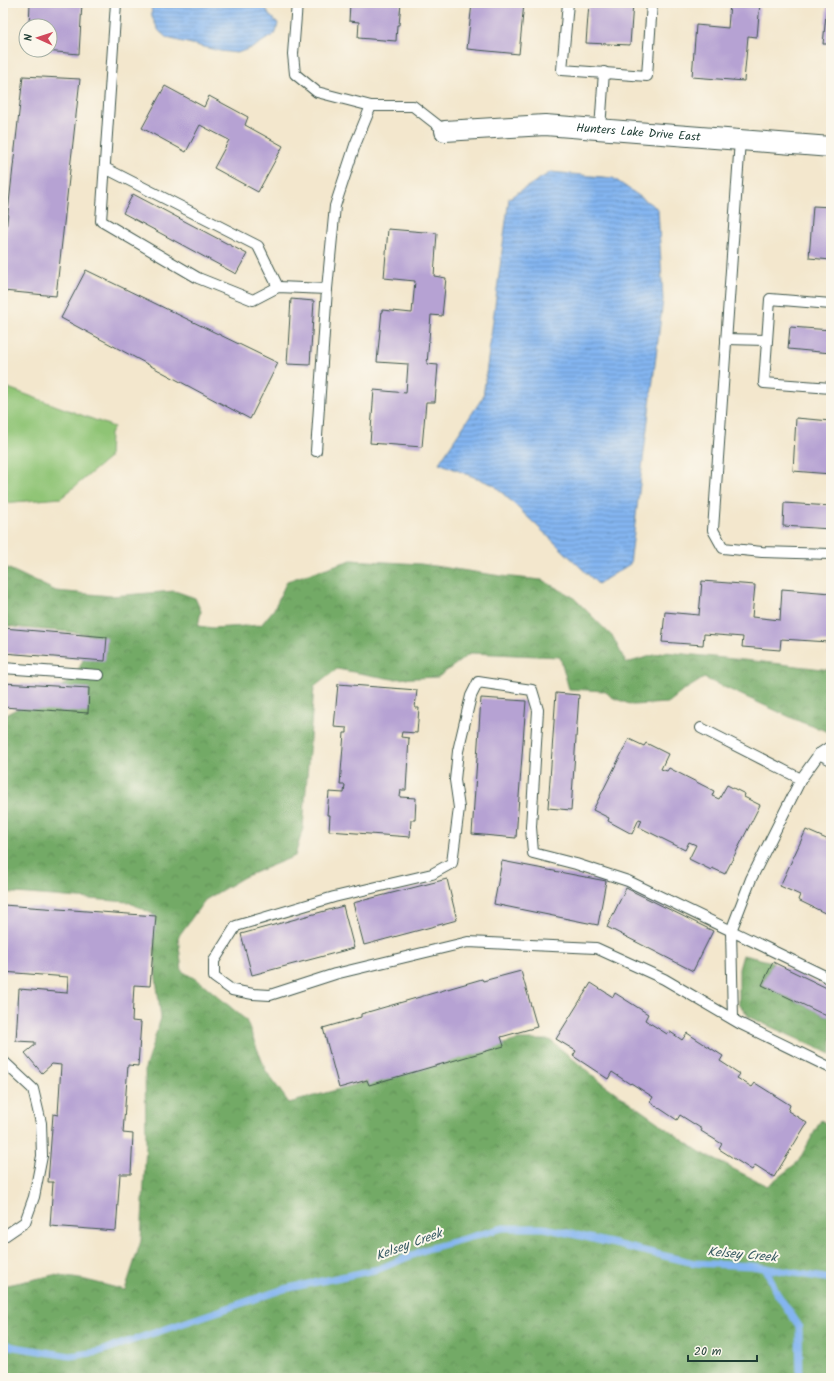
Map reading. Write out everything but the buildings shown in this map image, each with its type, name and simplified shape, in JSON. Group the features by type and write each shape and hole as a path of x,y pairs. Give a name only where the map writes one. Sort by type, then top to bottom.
{"street":[{"name":"Hunters Lake Drive East","path":"445,131 544,125 831,147"}],"lane":[{"path":"116,3 101,221 198,278 254,300 278,287 327,288"},
{"path":"297,3 293,54 295,74 317,92 371,106 413,106 445,131"},
{"path":"568,3 562,70 647,76 652,3"},
{"path":"600,129 604,72"},
{"path":"316,451 327,288 335,206 354,145 371,106"},
{"path":"740,140 714,530 723,548 762,552 831,554"},
{"path":"105,168 258,246 278,287"},
{"path":"831,304 770,299 764,383 831,388"},
{"path":"726,339 766,340"},
{"path":"3,668 99,675"},
{"path":"831,979 628,881 576,864 533,853 530,827 538,710 532,690 478,682 471,696 458,751 456,780 459,808 452,863 432,874 334,897 236,926 214,961 214,977 232,990 253,994 270,995 335,974 468,942 596,948 664,979 733,1019 831,1068"},
{"path":"701,728 802,778"},
{"path":"733,1019 731,931 751,880 802,778 819,754 831,746"},
{"path":"819,754 831,760"},
{"path":"3,1061 33,1088 41,1123 42,1156 34,1197 25,1222 3,1237"}],"green space":[{"path":"3,386 114,427 110,434 109,458 61,498 3,503"},
{"path":"351,560 421,564 501,576 542,580 573,597 613,637 626,663 665,652 831,670 831,731 829,732 801,722 704,678 683,691 668,703 632,705 611,697 605,691 569,689 560,657 471,653 438,677 392,679 337,669 314,687 303,828 295,856 244,877 205,900 178,937 182,971 202,983 246,1020 266,1071 289,1103 518,1040 550,1040 602,1083 700,1152 767,1186 798,1162 821,1120 831,1127 831,1378 3,1378 3,1286 54,1275 86,1280 125,1290 141,1241 146,1144 145,1068 161,1018 156,978 153,914 128,902 3,892 3,716 73,680 95,636 72,632 3,625 3,566 56,591 111,596 175,591 195,598 201,611 198,626 213,628 261,625 274,609 287,581"},
{"path":"743,955 773,962 762,985 831,1018 831,1054 749,1017 739,1004 739,969"}],"water":[{"path":"151,3 264,3 269,15 278,23 276,33 254,47 237,53 220,51 167,38 159,31 152,17"},
{"path":"551,172 613,178 658,209 663,300 630,564 598,584 494,485 439,463 483,397 509,198"}],"waterway":[{"name":"Kelsey Creek","path":"3,1343 14,1347 70,1356 98,1352 284,1289 379,1269 427,1249 503,1228 545,1228 694,1263 752,1266 831,1279"},
{"path":"766,1268 776,1292 799,1326 800,1378"}]}
